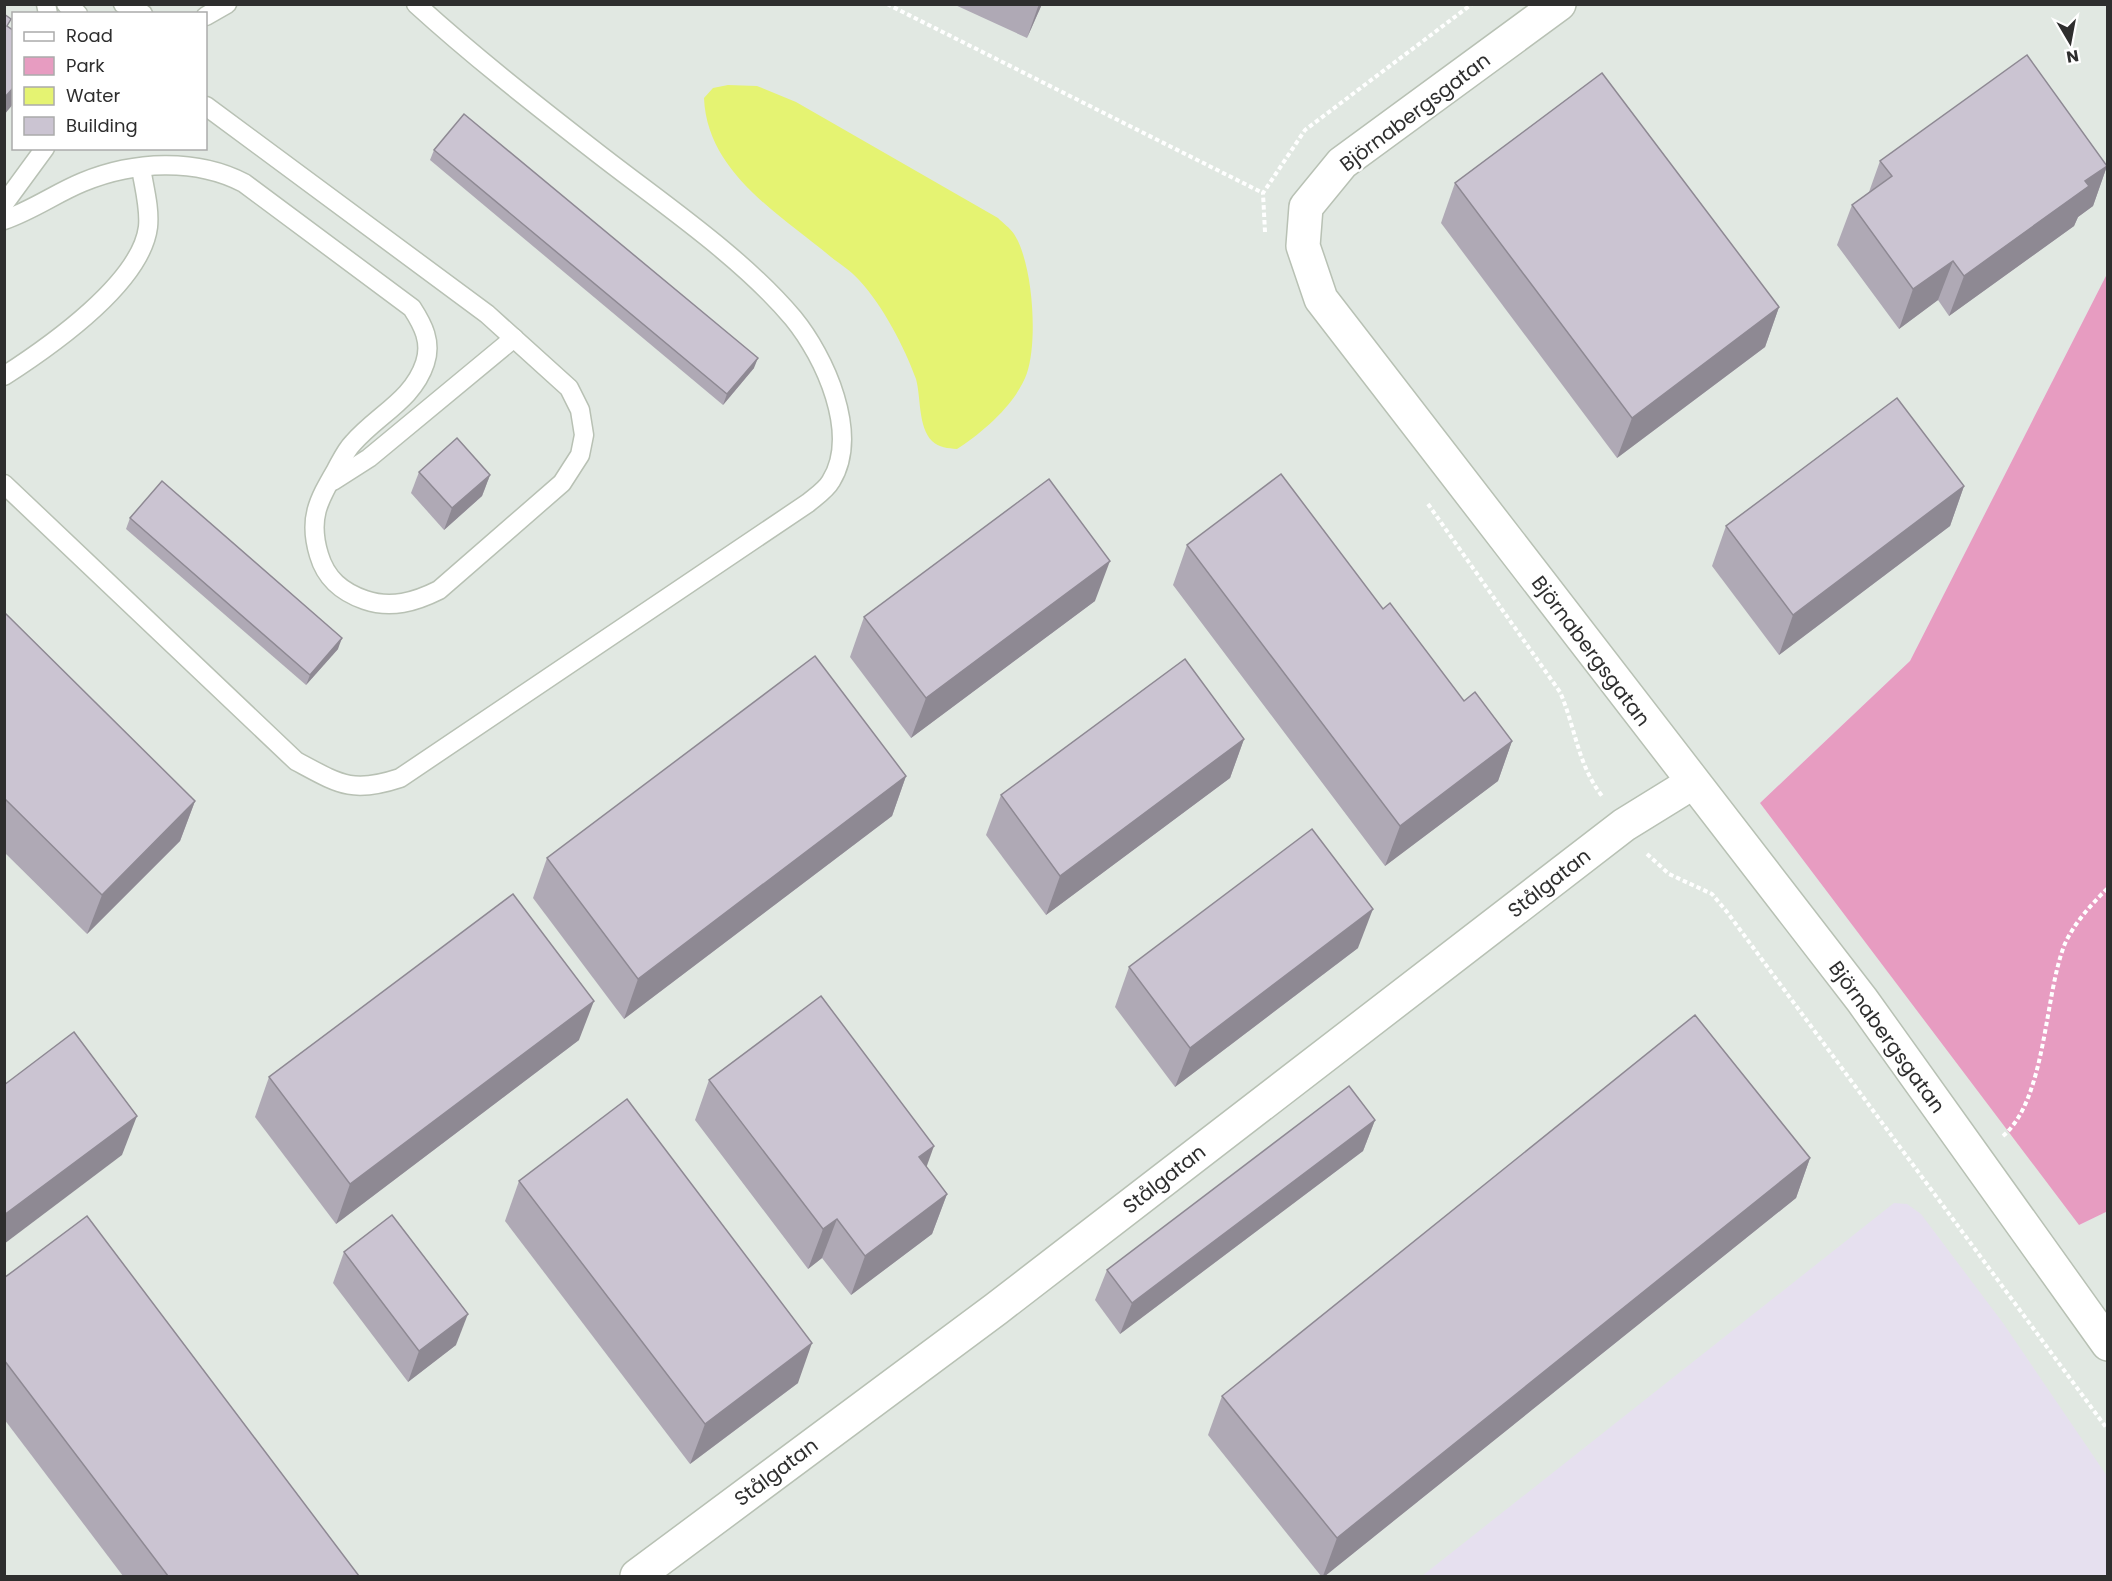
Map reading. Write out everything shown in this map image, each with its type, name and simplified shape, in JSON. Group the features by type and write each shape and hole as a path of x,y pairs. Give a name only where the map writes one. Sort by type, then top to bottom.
{"street":[{"name":"Björnabergsgatan","path":"1559,4 1342,164 1306,207 1303,246 1321,299 1692,783 1862,1000 2108,1344"},
{"name":"Stålgatan","path":"637,1576 996,1309 1624,825 1692,783"}],"lane":[{"path":"123,4 139,12"},
{"path":"207,15 227,4"},
{"path":"4,484 296,762 338,784 373,787 400,778 808,503 830,483 840,459 843,433 835,396 818,358 793,319 744,270 521,93 416,4"},
{"path":"4,220 29,211 84,182 141,168 188,165 221,171 244,183 412,308 424,326 428,343 426,361 418,381 397,404 352,443 315,513 313,537 322,567 331,581 352,596 375,604 409,602 439,590 562,483 580,455 584,435 580,410 569,388 487,314 207,107"},
{"path":"4,204 44,150"},
{"path":"4,376 60,338 101,301 137,259 148,229 148,209 141,168"},
{"path":"329,483 369,458 514,338"}],"path":[{"path":"887,4 1263,193"},
{"path":"1976,1160 2010,1130 2034,1084 2064,945 2095,900 2108,888"}],"shaded area":[{"path":"5,5 2107,5 2107,274 1910,661 1760,803 2080,1225 2107,1211 2107,1476 2003,1323 1921,1214 1907,1204 1894,1203 1422,1576 5,1576"}],"green space":[{"path":"2107,274 2108,1211 2079,1225 1760,803 1910,661"}],"water":[{"path":"728,85 757,86 796,102 998,218 1014,234 1026,263 1032,302 1032,342 1027,373 1015,396 998,416 957,449 938,445 927,435 922,420 918,386 911,366 892,327 868,290 853,274 749,189 718,148 708,124 704,98 713,88"}],"building":[{"path":"4,14 11,19 7,26 12,30 12,89 4,98"},
{"path":"2027,55 2107,166 2085,181 2089,186 1964,276 1953,261 1913,289 1852,205 1892,176 1880,161"},
{"path":"1602,73 1779,307 1632,418 1455,183"},
{"path":"464,114 758,358 727,394 434,150"},
{"path":"1897,398 1964,486 1793,615 1726,526"},
{"path":"457,438 490,475 452,508 419,472"},
{"path":"1281,474 1383,609 1390,603 1464,701 1475,692 1512,741 1400,826 1187,545"},
{"path":"1049,479 1110,561 926,698 864,617"},
{"path":"162,481 342,638 310,675 130,518"},
{"path":"4,612 195,801 102,895 4,798"},
{"path":"815,656 906,776 638,979 547,858"},
{"path":"1185,659 1244,739 1060,876 1001,795"},
{"path":"1312,829 1373,909 1190,1048 1129,967"},
{"path":"513,894 594,1001 350,1184 269,1077"},
{"path":"821,996 934,1146 919,1157 947,1194 865,1256 837,1219 823,1229 709,1080"},
{"path":"1695,1015 1810,1158 1337,1538 1222,1396"},
{"path":"74,1032 137,1116 4,1215 4,1085"},
{"path":"1349,1086 1375,1120 1132,1303 1107,1270"},
{"path":"627,1099 812,1343 705,1424 519,1181"},
{"path":"392,1215 468,1314 419,1351 344,1252"},
{"path":"87,1216 359,1576 168,1576 4,1360 4,1278"}]}
